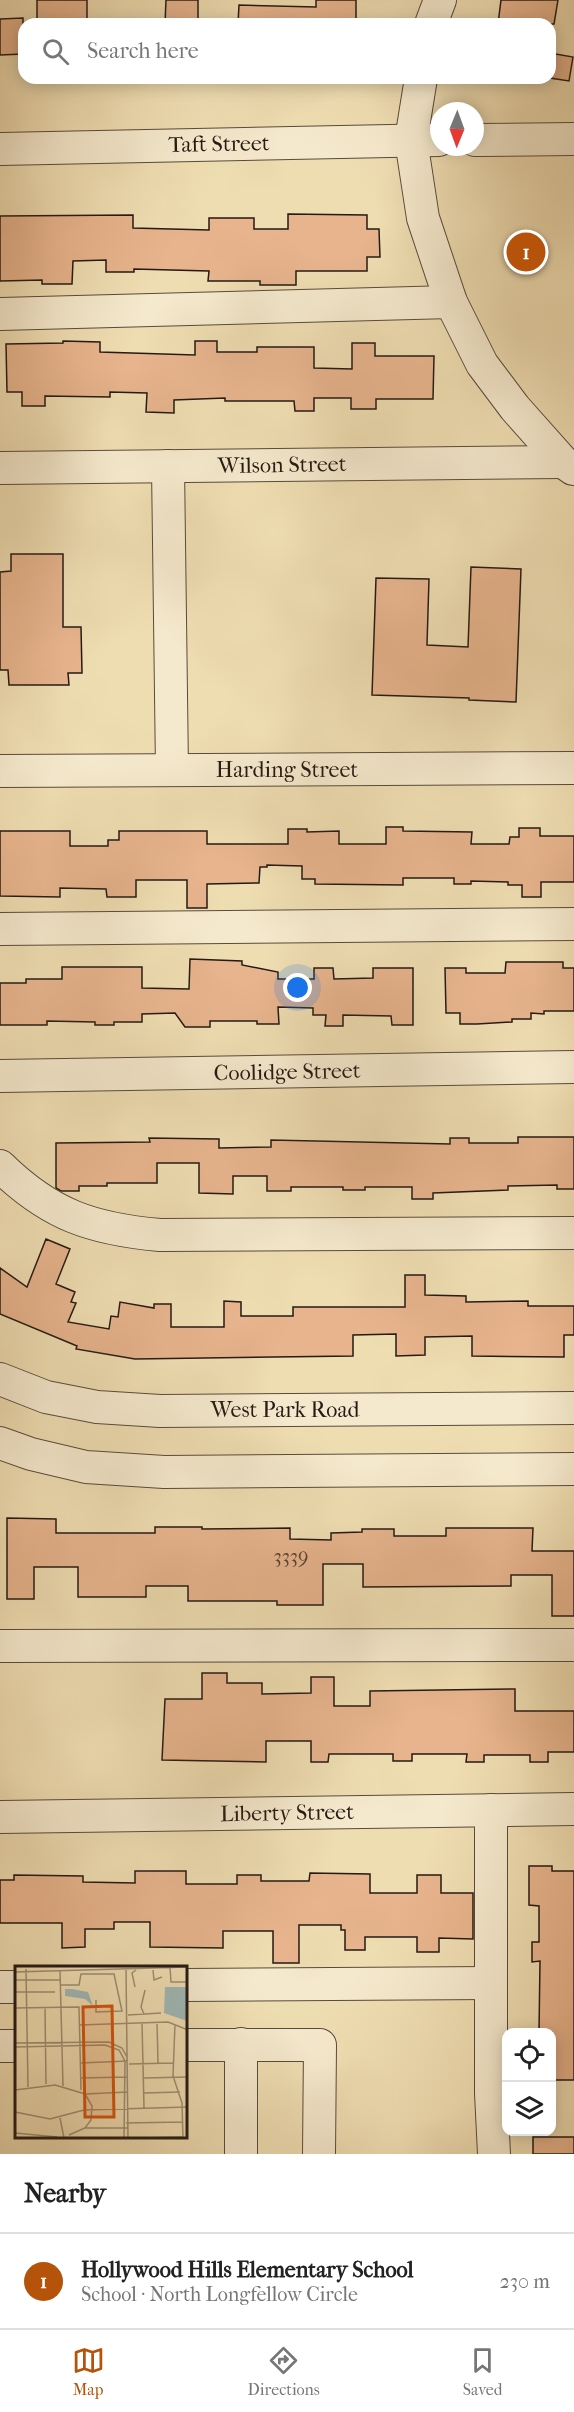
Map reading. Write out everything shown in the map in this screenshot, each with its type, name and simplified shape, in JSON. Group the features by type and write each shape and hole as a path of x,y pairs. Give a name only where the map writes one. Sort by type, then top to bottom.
{"street":[{"path":"433,18 440,0"},
{"path":"421,84 425,140 423,218 451,302 482,364 515,408 569,466"},
{"path":"484,139 572,132"},
{"name":"Taft Street","path":"0,149 425,140"},
{"path":"0,314 451,302"},
{"path":"168,466 172,770"},
{"name":"Wilson Street","path":"0,468 569,466"},
{"name":"Harding Street","path":"0,771 574,768"},
{"path":"0,929 574,924"},
{"name":"Coolidge Street","path":"0,1076 574,1067"},
{"path":"0,1166 45,1203 79,1221 119,1231 160,1235 574,1233"},
{"name":"West Park Road","path":"0,1379 46,1397 97,1407 160,1411 574,1408"},
{"path":"0,1443 31,1454 86,1467 164,1472 574,1469"},
{"path":"0,1646 574,1646"},
{"name":"Liberty Street","path":"0,1817 574,1809"},
{"path":"490,1810 491,2093 494,2154"},
{"path":"188,1985 491,1983"},
{"path":"188,2044 320,2045 319,2154"},
{"path":"241,2044 241,2154"}],"building":[{"path":"37,0 87,0 87,18 37,18"},
{"path":"166,0 198,0 198,18 165,18"},
{"path":"316,0 356,0 356,18 238,18 239,5 316,7"},
{"path":"501,0 558,0 555,18 499,18"},
{"path":"18,18 18,54 0,55 0,19"},
{"path":"556,54 573,57 569,81 556,79"},
{"path":"288,214 367,215 367,229 379,229 380,257 367,257 367,271 296,271 296,285 260,285 260,281 208,281 209,271 134,269 134,272 106,272 106,260 73,261 72,284 42,284 42,280 0,281 0,216 133,215 133,228 209,230 209,218 254,218 254,229 288,229"},
{"path":"63,341 100,342 100,352 195,355 195,341 217,341 217,352 257,352 257,347 314,347 314,368 352,369 352,343 375,343 375,356 434,356 433,399 376,399 376,409 351,409 351,398 314,398 314,411 295,411 294,401 225,401 225,398 174,400 174,413 146,412 147,393 110,392 110,397 45,396 45,406 22,406 22,392 7,392 6,344 63,343"},
{"path":"11,554 63,554 63,627 81,627 82,673 68,673 69,685 9,685 8,670 0,670 0,572 11,571"},
{"path":"471,567 521,569 516,702 372,695 376,578 429,579 427,645 468,647"},
{"path":"386,827 403,827 403,831 472,832 471,844 509,844 510,837 519,837 519,828 540,828 540,836 574,836 574,882 541,882 541,897 522,897 522,885 508,885 508,882 471,881 471,884 454,884 454,878 403,878 403,885 315,884 315,879 302,879 302,866 267,865 267,867 260,867 259,883 207,884 207,908 187,908 187,880 136,880 136,897 107,897 106,889 60,888 60,897 0,896 0,831 70,831 70,846 108,846 108,840 119,840 119,831 207,831 207,844 288,844 288,829 307,829 307,832 339,831 339,844 386,844"},
{"path":"190,959 242,961 242,965 278,972 278,979 314,979 314,968 333,968 334,979 373,978 373,968 413,968 413,1025 392,1025 391,1016 343,1015 343,1026 325,1026 326,1015 313,1015 313,1008 278,1007 279,1024 257,1024 257,1021 210,1021 210,1027 185,1027 175,1013 142,1014 142,1022 114,1022 114,1025 95,1025 95,1022 47,1021 47,1025 0,1025 0,983 26,983 26,979 62,979 62,967 142,967 142,988 189,989"},
{"path":"506,962 563,962 563,968 574,968 574,1011 544,1011 544,1014 531,1013 531,1019 477,1024 460,1024 460,1013 446,1013 445,968 466,968 466,973 505,973"},
{"path":"518,1137 574,1137 574,1189 557,1189 557,1185 508,1186 508,1190 433,1193 433,1199 412,1199 412,1187 365,1187 365,1190 343,1190 343,1187 291,1187 291,1191 267,1191 267,1176 233,1176 233,1194 199,1193 199,1163 157,1163 157,1183 107,1183 107,1186 79,1186 79,1191 61,1191 56,1188 56,1143 150,1142 149,1138 219,1139 219,1148 271,1147 271,1140 450,1144 450,1138 469,1138 469,1143 518,1143"},
{"path":"46,1239 70,1249 56,1284 75,1292 71,1302 76,1303 68,1322 109,1329 111,1316 118,1317 120,1302 154,1308 154,1304 171,1304 171,1327 224,1327 224,1301 241,1302 241,1316 293,1316 293,1307 405,1307 405,1275 425,1275 425,1295 466,1296 466,1302 528,1301 528,1306 574,1306 574,1335 564,1335 564,1357 472,1356 472,1336 425,1337 425,1355 396,1356 396,1334 353,1335 353,1356 135,1359 76,1349 77,1346 0,1314 0,1268 27,1287"},
{"path":"7,1518 56,1519 56,1533 155,1533 155,1527 290,1528 290,1539 331,1540 331,1533 362,1532 362,1529 394,1529 394,1536 446,1536 446,1528 533,1528 532,1551 574,1551 574,1616 552,1616 552,1575 511,1575 511,1586 363,1587 363,1564 323,1564 323,1605 277,1605 277,1601 188,1601 188,1586 146,1586 146,1597 78,1597 78,1567 34,1567 34,1599 7,1599"},
{"path":"202,1673 227,1673 227,1683 262,1683 262,1694 311,1693 311,1677 334,1677 334,1706 370,1706 370,1691 515,1689 515,1711 574,1711 574,1752 548,1752 548,1762 530,1762 530,1755 484,1755 484,1762 466,1762 467,1754 412,1754 412,1761 393,1761 393,1754 329,1754 328,1762 311,1762 311,1741 266,1741 266,1762 162,1760 165,1699 202,1699"},
{"path":"529,1866 552,1866 552,1871 574,1871 574,2080 556,2080 556,2028 539,2028 540,1961 532,1962 532,1942 539,1942 539,1906 529,1905"},
{"path":"135,1871 186,1871 186,1884 237,1884 237,1875 261,1875 261,1881 309,1881 310,1873 370,1874 370,1893 417,1893 417,1875 441,1875 441,1893 473,1893 473,1939 439,1938 439,1952 417,1952 417,1937 365,1937 365,1950 345,1950 345,1930 341,1930 341,1925 299,1925 299,1963 273,1963 273,1931 223,1931 223,1948 150,1947 150,1922 114,1922 114,1929 85,1929 85,1947 62,1948 62,1923 0,1923 0,1880 14,1880 14,1875 83,1876 83,1882 135,1883"},
{"path":"533,2137 574,2137 574,2154 533,2154"}],"place":[{"name":"Hollywood Hills Elementary School","path":"526,252"}]}
